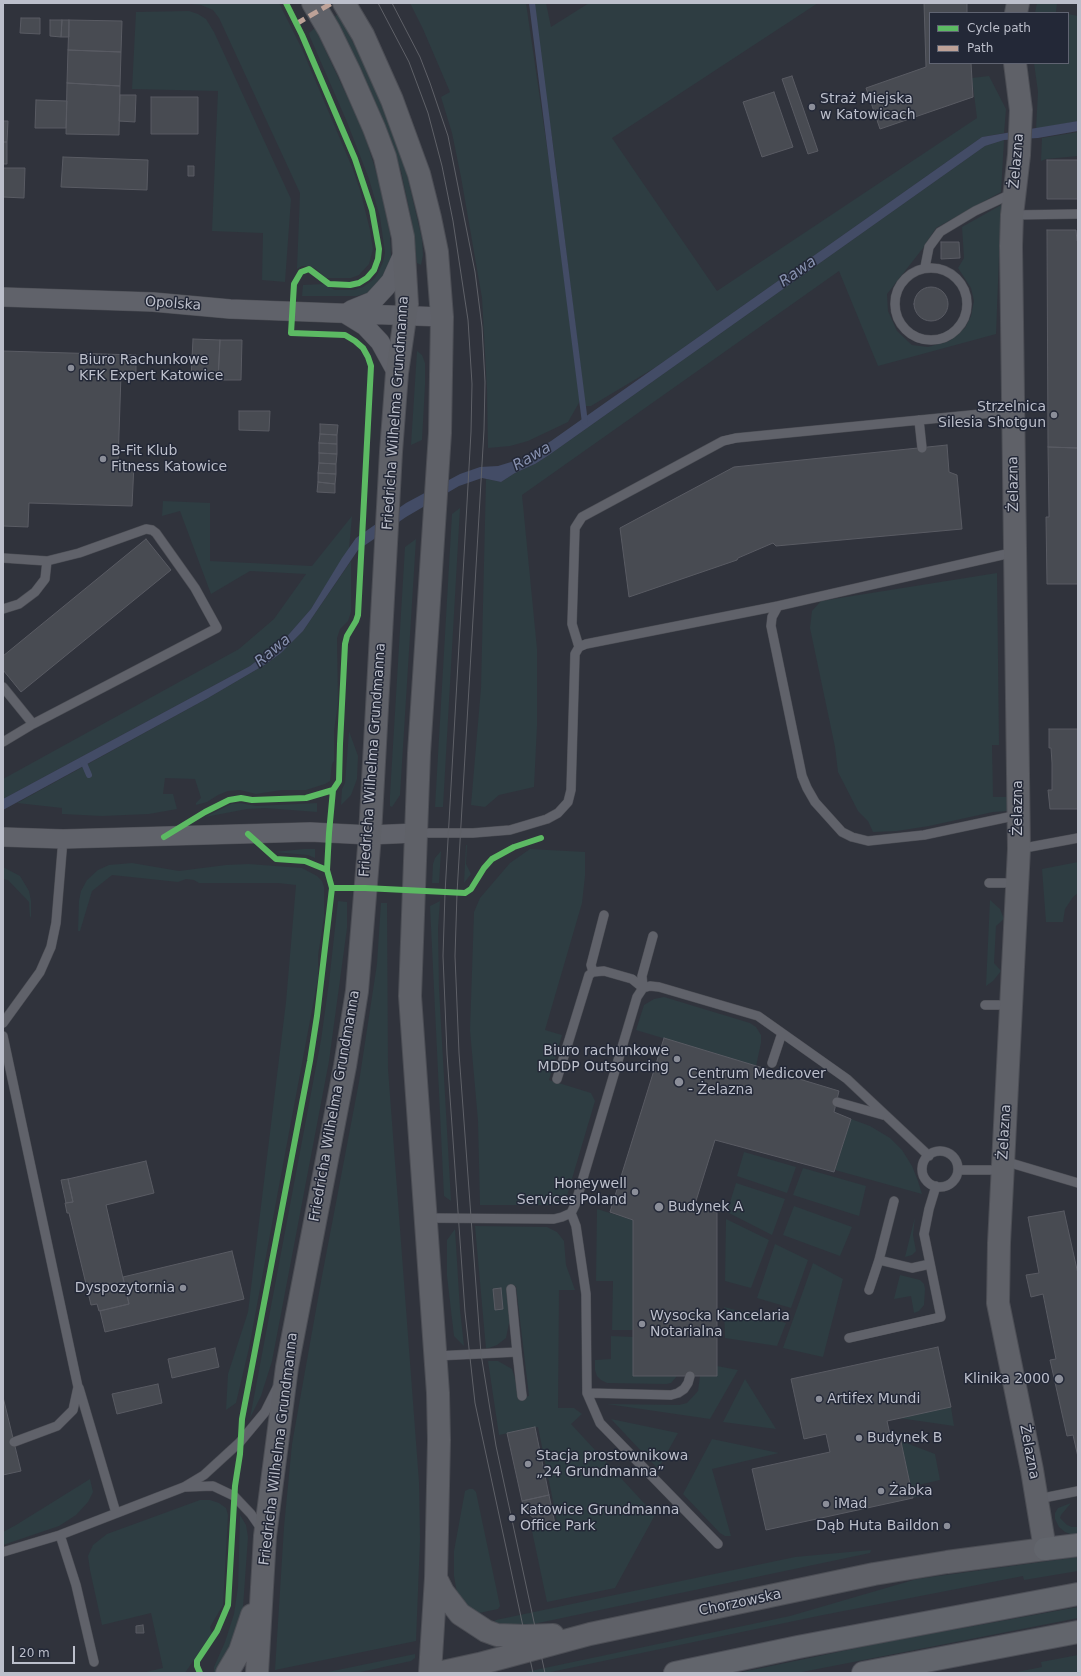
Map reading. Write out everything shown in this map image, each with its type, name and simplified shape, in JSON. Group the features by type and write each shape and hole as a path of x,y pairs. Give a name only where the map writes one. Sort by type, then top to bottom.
{"main road":[{"name":"Friedricha Wilhelma Grundmanna","path":"257,1673 265,1536 287,1367 345,1066 357,991 370,835 391,452 397,373 407,304 404,252 398,213 390,177 374,128 339,50 313,3"},
{"path":"344,3 363,35 380,72 404,129 416,166 430,218 437,252 442,317 440,433 419,754 410,996 436,1356 439,1440 436,1578 430,1673"},
{"name":"Żelazna","path":"1015,64 1021,110 1019,155 1012,215 1012,411 1019,849 999,1243 998,1303 1038,1499 1045,1549"},
{"path":"1045,1549 1078,1545"},
{"name":"Chorzowska","path":"438,1673 479,1664 590,1634 874,1574 947,1562 1045,1549"},
{"path":"436,1578 443,1592 460,1614 486,1631 497,1635 590,1634"},
{"path":"226,1673 240,1651 262,1581"},
{"path":"675,1673 798,1647 1078,1594"},
{"path":"863,1673 1078,1632"}],"street":[{"name":"Opolska","path":"344,313 373,301 391,281 404,252"},
{"name":"Opolska","path":"3,297 153,302 230,309 406,314 442,317"},
{"path":"344,313 364,326 380,342 397,373"},
{"path":"7,837 63,840 310,832 370,835 415,834"}],"lane":[{"path":"925,268 929,248 940,232 975,211 1015,192"},
{"path":"1012,215 1078,214"},
{"path":"925,268 939,268 952,274 962,285 967,298 966,313 960,326 950,335 936,340 922,339 909,333 900,323 894,309 895,295 901,282 912,273 925,268"},
{"path":"579,647 572,624 572,608 575,528 582,517 723,441 736,438 1012,411"},
{"path":"919,420 922,448"},
{"path":"3,558 46,561 79,553 146,529 152,530 156,533 195,588 217,628 33,724 3,742"},
{"path":"415,834 473,833 510,830 547,819 558,813 568,802 571,790 575,654 579,647 586,644 778,606 1015,552"},
{"path":"3,609 18,604 35,592 45,579 46,561"},
{"path":"778,606 772,617 771,626 802,776 806,788 815,802 842,832 852,837 868,841 924,835 1018,815"},
{"path":"3,687 33,724"},
{"path":"1019,849 1078,838"},
{"path":"3,1023 40,972 51,947 57,916 63,840"},
{"path":"989,883 1017,883"},
{"path":"593,972 591,965 604,915"},
{"path":"426,1218 554,1219 571,1213 575,1205 637,997 643,988 642,976 653,936"},
{"path":"557,1080 589,975 593,972 604,971 632,979 643,988"},
{"path":"643,988 650,986 659,988 758,1016 847,1079 929,1156"},
{"path":"986,1005 1012,1005"},
{"path":"772,1063 782,1033"},
{"path":"3,1036 78,1387 116,1513"},
{"path":"837,1102 886,1116"},
{"path":"936,1152 947,1152 956,1160 958,1170 955,1180 950,1185 944,1187 936,1186 927,1181 924,1176 923,1164 929,1156 936,1152"},
{"path":"958,1170 1003,1165 1078,1183"},
{"path":"850,1338 941,1317 924,1234 929,1209 936,1186"},
{"path":"869,1290 879,1260 894,1201"},
{"path":"571,1213 576,1226 586,1294 587,1393 600,1423 718,1544"},
{"path":"879,1260 912,1268 930,1264"},
{"path":"511,1289 522,1396"},
{"path":"436,1356 517,1352"},
{"path":"3,1552 60,1535 184,1487 204,1475 240,1442 265,1412 287,1367"},
{"path":"587,1393 671,1395 684,1389 690,1376"},
{"path":"14,1442 57,1426 73,1410 78,1387"},
{"path":"184,1487 213,1486 234,1496 251,1514 265,1536"},
{"path":"1038,1499 1078,1491"},
{"path":"60,1535 76,1585 94,1662"}],"shaded area":[{"path":"181,3 279,3 302,49 352,167 360,190 373,249 369,264 359,275 351,278 326,278 310,266 302,266 297,269 300,193 219,18 213,10 201,5"},
{"path":"410,3 526,3 554,195 580,401 568,422 528,441 510,446 488,448 487,389 482,298 461,177 452,133 441,97 450,92"},
{"path":"532,3 546,3 551,27 589,3 818,3 612,138 717,291 977,118 972,78 989,76 1006,109 1004,133 982,137 656,367 591,406 585,406 554,152"},
{"path":"1037,3 1057,3 1056,12 1035,12"},
{"path":"189,11 206,19 214,32 291,199 285,282 262,280 263,233 212,231 218,91 132,89 136,12"},
{"path":"338,14 364,63 397,143 408,179 422,239 423,255 421,265 417,263 412,223 401,171 377,106 334,17"},
{"path":"1069,14 1078,16 1078,121 1036,129 1038,92 1034,64 1069,64"},
{"path":"315,28 363,130 379,181 390,234 391,259 388,270 374,288 367,293 357,296 302,296 303,285 324,284 335,290 354,290 363,287 374,279 378,273 385,253 380,217 369,179 347,122 310,37 309,33"},
{"path":"1078,132 1078,156 1046,159 1041,161 1042,138"},
{"path":"1004,140 1001,192 936,228 923,248 887,294 888,311 897,331 912,345 928,347 949,341 965,328 971,316 974,301 971,288 958,268 964,258 962,227 1001,205 996,334 878,366 839,271 522,495 537,649 537,726 534,787 499,795 485,807 471,805 481,688 486,479 501,482 549,455 985,146"},
{"path":"417,351 422,355 425,363 422,440 411,445"},
{"path":"163,501 210,503 210,561 312,566 352,516 349,549 311,609 283,641 250,666 3,799 3,779 239,649 274,619 306,574 250,571 211,594 180,511 162,516"},
{"path":"460,508 443,807 435,807 452,514"},
{"path":"416,539 400,795 392,807 390,806 390,795 405,547"},
{"path":"351,561 351,612 348,621 340,629 337,638 338,703 334,731 334,761 332,764 330,781 306,790 282,790 256,794 240,790 228,791 207,802 196,805 201,798 195,779 165,778 163,794 173,794 177,809 149,814 102,816 62,814 62,808 17,803 208,698 266,664 281,653 303,631"},
{"path":"997,573 999,745 992,745 993,797 1007,797 1007,811 993,812 929,826 897,831 873,832 868,821 858,811 838,772 835,747 810,628 812,611 821,601"},
{"path":"349,731 358,756 357,779 351,795 341,805 342,789 345,783"},
{"path":"240,803 256,806 317,803 317,812 265,808 247,809 205,817 231,804"},
{"path":"466,845 466,864 471,874 464,883"},
{"path":"315,849 315,858 308,855 274,852"},
{"path":"530,849 585,852 585,876 582,903 545,1030 562,1035 549,1080 591,1093 595,1101 566,1199 557,1205 480,1205 478,1121 470,1030 474,912 480,898 510,863"},
{"path":"441,851 439,883 432,883 433,864 435,858"},
{"path":"1078,862 1078,893 1073,897 1065,909 1063,922 1046,922 1042,869"},
{"path":"132,863 179,871 226,865 249,864 302,868 317,876 322,881 324,887 324,917 318,956 318,978 249,1348 236,1403 226,1410 228,1374 248,1312 286,1002 296,885 278,883 199,883 194,880 186,879 178,882 112,875 92,891 80,931 78,931 79,901 81,891 87,880 98,870 109,865"},
{"path":"3,867 20,876 29,891 31,901 30,918 29,902 8,880 3,879"},
{"path":"990,900 1000,909 1004,919 996,926 994,963 1001,971 993,981 986,986"},
{"path":"338,901 347,902 347,928 329,1061 272,1361 261,1396 250,1418 321,1040"},
{"path":"440,901 438,928 439,989 451,1201 444,1196 430,906"},
{"path":"381,903 387,903 388,1069 419,1482 420,1540 416,1641 275,1670 284,1527 292,1444 359,1082 377,964"},
{"path":"664,997 750,1023 756,1027 761,1035 761,1043 756,1066 636,1030 644,1005 654,999"},
{"path":"851,1119 870,1126 890,1138 902,1150 912,1166 922,1194 835,1170"},
{"path":"744,1152 796,1167 787,1193 737,1176"},
{"path":"803,1168 866,1186 859,1216 793,1195"},
{"path":"736,1183 785,1199 772,1235 727,1212"},
{"path":"794,1206 852,1227 840,1256 783,1235"},
{"path":"597,1209 633,1220 633,1330 612,1330 613,1281 596,1281"},
{"path":"915,1217 913,1235 916,1251 912,1255 905,1257"},
{"path":"726,1219 769,1240 751,1288 725,1281"},
{"path":"475,1226 547,1227 557,1232 564,1241 566,1265 575,1290 559,1290 558,1408 574,1408 582,1414 571,1424 655,1515 615,1588 547,1602 532,1531 558,1526 538,1427 499,1435 488,1361 498,1361 512,1369 517,1385 518,1397 529,1396 516,1286 507,1287 510,1318 506,1338 497,1345 486,1349"},
{"path":"455,1229 460,1310 464,1346 454,1336 447,1276 447,1240"},
{"path":"775,1244 808,1260 791,1308 757,1298"},
{"path":"813,1263 843,1279 823,1357 783,1348"},
{"path":"900,1275 920,1280 924,1284 924,1305 919,1311 914,1313 911,1296 894,1299"},
{"path":"724,1307 786,1323 777,1346 725,1338"},
{"path":"611,1336 633,1337 633,1376 677,1376 671,1383 666,1384 607,1383 601,1380 597,1376 595,1370 595,1360 611,1359"},
{"path":"717,1366 738,1370 710,1419 607,1404 679,1405 687,1403 698,1391 700,1376 717,1376"},
{"path":"745,1379 776,1429 723,1422"},
{"path":"951,1407 954,1426 899,1418"},
{"path":"611,1419 678,1433 658,1469"},
{"path":"712,1439 779,1453 712,1469 731,1536 725,1536 720,1533 683,1494"},
{"path":"901,1441 935,1454 940,1480 918,1485 920,1496 913,1498"},
{"path":"90,1479 93,1492 88,1502 76,1515 59,1526 3,1545 3,1532"},
{"path":"473,1489 476,1492 500,1606 498,1609 479,1613 475,1616 457,1593 454,1576 454,1551 465,1491"},
{"path":"200,1500 210,1500 219,1503 226,1508 228,1515 223,1605 210,1627 212,1633 185,1673 142,1673 163,1668 151,1613 102,1625 88,1556 93,1545 107,1534"},
{"path":"1071,1503 1060,1518 1067,1525 1078,1527 1078,1534 1070,1534 1065,1532 1059,1527 1055,1519 1055,1513 1058,1508"},
{"path":"240,1515 246,1525 248,1537 242,1621 237,1639 217,1673 214,1673 214,1667 225,1642 234,1614 238,1587"},
{"path":"871,1550 870,1553 524,1626 491,1625 496,1620 795,1557"},
{"path":"1078,1557 1078,1571 1024,1580 1023,1576 818,1616 546,1673 521,1673 790,1616 917,1579"},
{"path":"1078,1607 1078,1618 797,1673 738,1673 881,1643"},
{"path":"415,1654 415,1658 411,1661 356,1673 323,1673"},
{"path":"1078,1655 1078,1673 1012,1673 1042,1667 1041,1662"}],"water":[{"name":"Rawa","path":"1078,121 1078,131 1038,138 1004,140 985,146 535,464 515,473 501,482 482,478 459,486 406,517 358,550 303,631 281,653 266,664 208,698 3,810 3,799 250,666 283,641 311,609 356,538 406,503 460,474 480,467 498,466 524,458 551,441 982,137"}],"building":[{"path":"924,3 967,3 967,12 929,12 929,64 971,64 973,97 880,129 866,88 926,67"},
{"path":"21,18 40,18 40,34 20,33"},
{"path":"50,20 62,20 61,37 50,36"},
{"path":"62,20 69,20 69,37 61,37"},
{"path":"69,20 122,21 121,52 68,50"},
{"path":"68,50 121,52 120,86 67,83"},
{"path":"792,76 818,151 808,154 782,79"},
{"path":"67,83 120,86 119,135 66,134"},
{"path":"774,92 793,147 762,157 743,102"},
{"path":"120,95 136,95 135,122 119,121"},
{"path":"151,97 198,97 198,134 151,134"},
{"path":"36,100 67,101 66,128 35,128"},
{"path":"3,121 8,121 7,142 3,142"},
{"path":"3,142 7,142 7,164 3,164"},
{"path":"63,157 148,160 147,190 61,187"},
{"path":"1047,160 1078,160 1078,199 1047,199"},
{"path":"188,166 194,166 194,176 188,176"},
{"path":"3,168 25,168 24,198 3,197"},
{"path":"1047,230 1076,230 1078,241 1078,448 1048,447"},
{"path":"941,242 959,242 960,258 941,259"},
{"path":"934,287 943,292 947,297 947,311 943,316 938,320 928,321 924,320 915,311 914,301 915,297 924,288"},
{"path":"193,339 220,340 218,380 191,379"},
{"path":"220,340 242,340 241,380 218,380"},
{"path":"3,351 136,355 136,375 121,374 118,464 134,464 132,506 29,503 28,527 3,526"},
{"path":"239,411 270,411 269,431 239,430"},
{"path":"320,424 338,425 337,435 320,434"},
{"path":"320,434 337,435 337,444 319,443"},
{"path":"319,443 337,444 337,454 319,453"},
{"path":"947,445 949,472 957,475 962,529 776,546 773,543 738,558 737,560 629,597 620,528 734,467"},
{"path":"1048,447 1078,448 1078,584 1047,584 1046,517 1049,517"},
{"path":"319,453 337,454 336,464 319,463"},
{"path":"319,463 336,464 336,474 318,473"},
{"path":"318,473 336,474 335,484 318,482"},
{"path":"318,482 335,484 335,493 317,492"},
{"path":"146,539 171,570 21,692 3,670 3,656"},
{"path":"1049,729 1078,729 1078,809 1050,809 1048,790 1052,790 1052,763 1051,748 1049,748"},
{"name":"Budynek A","path":"664,1038 839,1091 834,1112 851,1119 834,1172 715,1140 695,1204 717,1211 717,1376 633,1376 633,1220 610,1212"},
{"path":"146,1161 154,1193 106,1205 129,1304 99,1311 97,1304 91,1305 69,1213 67,1213 65,1203 73,1202 68,1179"},
{"path":"68,1179 73,1202 66,1203 61,1180"},
{"name":"Klinika 2000","path":"1064,1211 1078,1274 1078,1457 1073,1435 1067,1436 1050,1360 1056,1359 1043,1294 1031,1297 1026,1275 1039,1273 1028,1217"},
{"name":"Dyspozytornia","path":"232,1251 244,1299 105,1332 100,1311 129,1304 123,1277"},
{"path":"501,1288 503,1309 495,1310 493,1289"},
{"name":"Budynek B","path":"938,1347 951,1407 887,1421 891,1439 900,1437 913,1498 766,1530 752,1469 830,1452 826,1434 804,1439 791,1379"},
{"path":"215,1348 219,1367 172,1378 168,1359"},
{"path":"158,1384 162,1403 117,1414 112,1394"},
{"path":"3,1397 21,1471 3,1475"},
{"name":"Stacja prostownikowa „24 Grundmanna”","path":"535,1427 549,1495 522,1501 507,1433"},
{"path":"549,1495 555,1524 545,1527 524,1510 522,1501"},
{"path":"143,1625 144,1633 136,1633 136,1626"}],"waterway":[{"path":"532,3 585,423"},
{"path":"83,761 89,775"}],"tram line":[{"path":"378,3 409,62 428,113 442,166 453,221 468,320 472,384 471,432 445,893 443,956 447,1054 465,1312 475,1403 533,1673"},
{"path":"392,3 420,57 448,136 475,272 482,327 485,382 484,430 457,893 455,956 459,1053 481,1354 496,1446 545,1673"}],"marked path":[{"path":"296,24 332,3"}],"cycle path":[{"path":"200,1673 197,1666 197,1661 217,1631 228,1605 235,1486 240,1454 242,1419 310,1061 317,1016 332,888 327,870 333,790 339,781 345,644 347,636 358,615 371,366 363,348 345,335 291,333 294,284 301,272 309,269 329,284 350,285 359,283 367,278 374,270 378,259 379,249 372,210 355,159 302,35 286,3"},
{"path":"164,837 205,812 229,800 241,798 252,800 306,798 333,790"},
{"path":"248,834 276,859 305,861 327,870"},
{"path":"332,888 365,888 465,893 471,889 484,868 492,859 514,847 541,838"}],"place":[{"name":"Straż Miejska w Katowicach","path":"812,107"},
{"name":"Biuro Rachunkowe KFK Expert Katowice","path":"71,368"},
{"name":"Strzelnica Silesia Shotgun","path":"1054,415"},
{"name":"B-Fit Klub Fitness Katowice","path":"103,459"},
{"name":"Biuro rachunkowe MDDP Outsourcing","path":"677,1059"},
{"name":"Centrum Medicover - Żelazna","path":"679,1082"},
{"name":"Honeywell Services Poland","path":"635,1192"},
{"name":"Budynek A","path":"659,1207"},
{"name":"Dyspozytornia","path":"183,1288"},
{"name":"Wysocka Kancelaria Notarialna","path":"642,1324"},
{"name":"Klinika 2000","path":"1059,1379"},
{"name":"Artifex Mundi","path":"819,1399"},
{"name":"Budynek B","path":"859,1438"},
{"name":"Stacja prostownikowa „24 Grundmanna”","path":"528,1464"},
{"name":"Żabka","path":"881,1491"},
{"name":"iMad","path":"826,1504"},
{"name":"Katowice Grundmanna Office Park","path":"512,1518"},
{"name":"Dąb Huta Baildon","path":"947,1526"}]}
